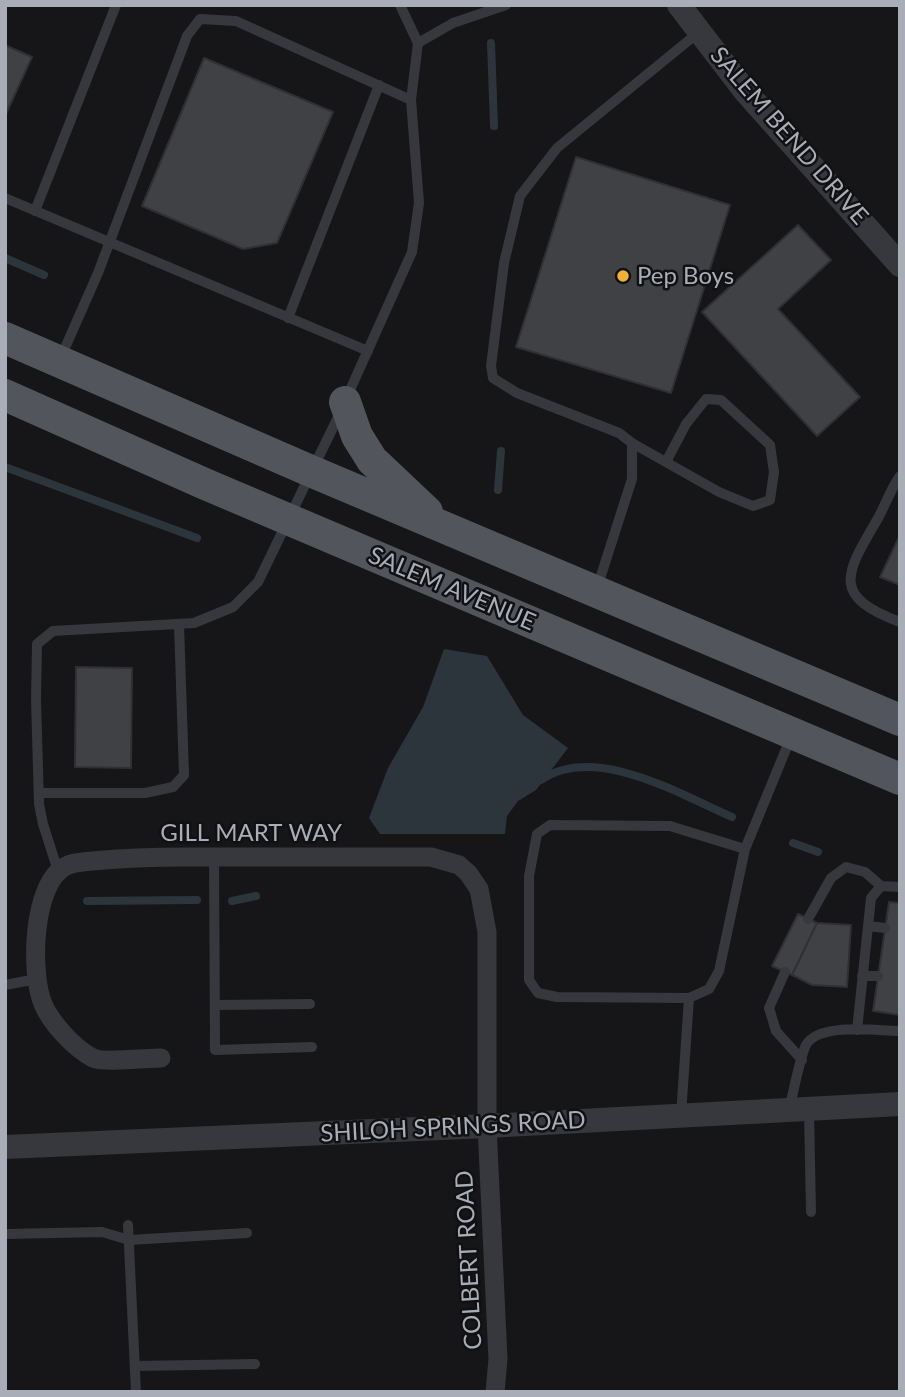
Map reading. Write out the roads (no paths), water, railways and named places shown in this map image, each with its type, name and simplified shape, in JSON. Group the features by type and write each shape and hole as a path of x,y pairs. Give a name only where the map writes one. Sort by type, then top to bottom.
{"main road":[{"path":"5,338 313,472 900,720"},
{"name":"SALEM AVENUE","path":"5,395 289,520 900,779"},
{"path":"345,402 357,436 372,460 440,525"}],"street":[{"name":"SALEM BEND DRIVE","path":"679,5 754,100 900,265"},
{"name":"GILL MART WAY","path":"58,871 69,864 131,857 431,857 458,865 468,873 479,889 487,932 487,1126"},
{"path":"58,871 50,881 41,904 37,938 37,979 42,1002 51,1021 84,1052 96,1059 161,1058"},
{"name":"SHILOH SPRINGS ROAD","path":"5,1147 487,1126 900,1104"},
{"name":"COLBERT ROAD","path":"487,1126 498,1359 495,1392"}],"lane":[{"path":"35,211 116,5"},
{"path":"58,871 43,824 39,793 37,643 52,631 194,623 233,607 258,582 313,472 412,252 419,203 411,100 418,43 400,5"},
{"path":"418,43 453,23 506,5"},
{"path":"59,361 98,273 187,36 200,19 236,21 411,100"},
{"path":"666,462 686,424 706,399 721,400 770,444 774,472 770,500 753,506 719,492 632,443 619,433 516,393 493,378 491,366 504,263 520,196 557,148 699,32"},
{"path":"288,318 379,85"},
{"path":"5,198 368,351"},
{"path":"596,591 632,479 632,443"},
{"path":"900,476 857,554 850,573 853,594 862,604 900,622"},
{"path":"39,793 145,793 173,788 184,775 180,624"},
{"path":"745,849 670,826 550,825 537,834 529,876 529,981 538,993 557,997 690,999 709,989 719,971 745,849 793,734"},
{"path":"214,857 215,1050 312,1048"},
{"path":"808,919 831,878 846,867 865,872 881,886 900,887"},
{"path":"856,1030 872,898 881,886"},
{"path":"868,926 885,928"},
{"path":"785,972 769,1008 776,1031 802,1060"},
{"path":"862,976 878,976"},
{"path":"5,985 37,979"},
{"path":"681,1116 690,999"},
{"path":"215,1005 310,1004"},
{"path":"811,1212 799,1109 802,1060 806,1045 818,1033 900,1031"},
{"path":"128,1224 136,1392"},
{"path":"5,1234 102,1232 129,1240 247,1233"},
{"path":"135,1366 255,1364"}],"waterway":[{"path":"491,43 494,126"},
{"path":"5,258 44,275"},
{"path":"498,490 501,451"},
{"path":"5,467 197,538"},
{"path":"541,780 563,770 586,767 611,769 663,785 732,817"},
{"path":"793,843 818,852"},
{"path":"232,901 256,896"},
{"path":"87,901 197,900"}],"place":[{"name":"Pep Boys","path":"623,276"}]}
